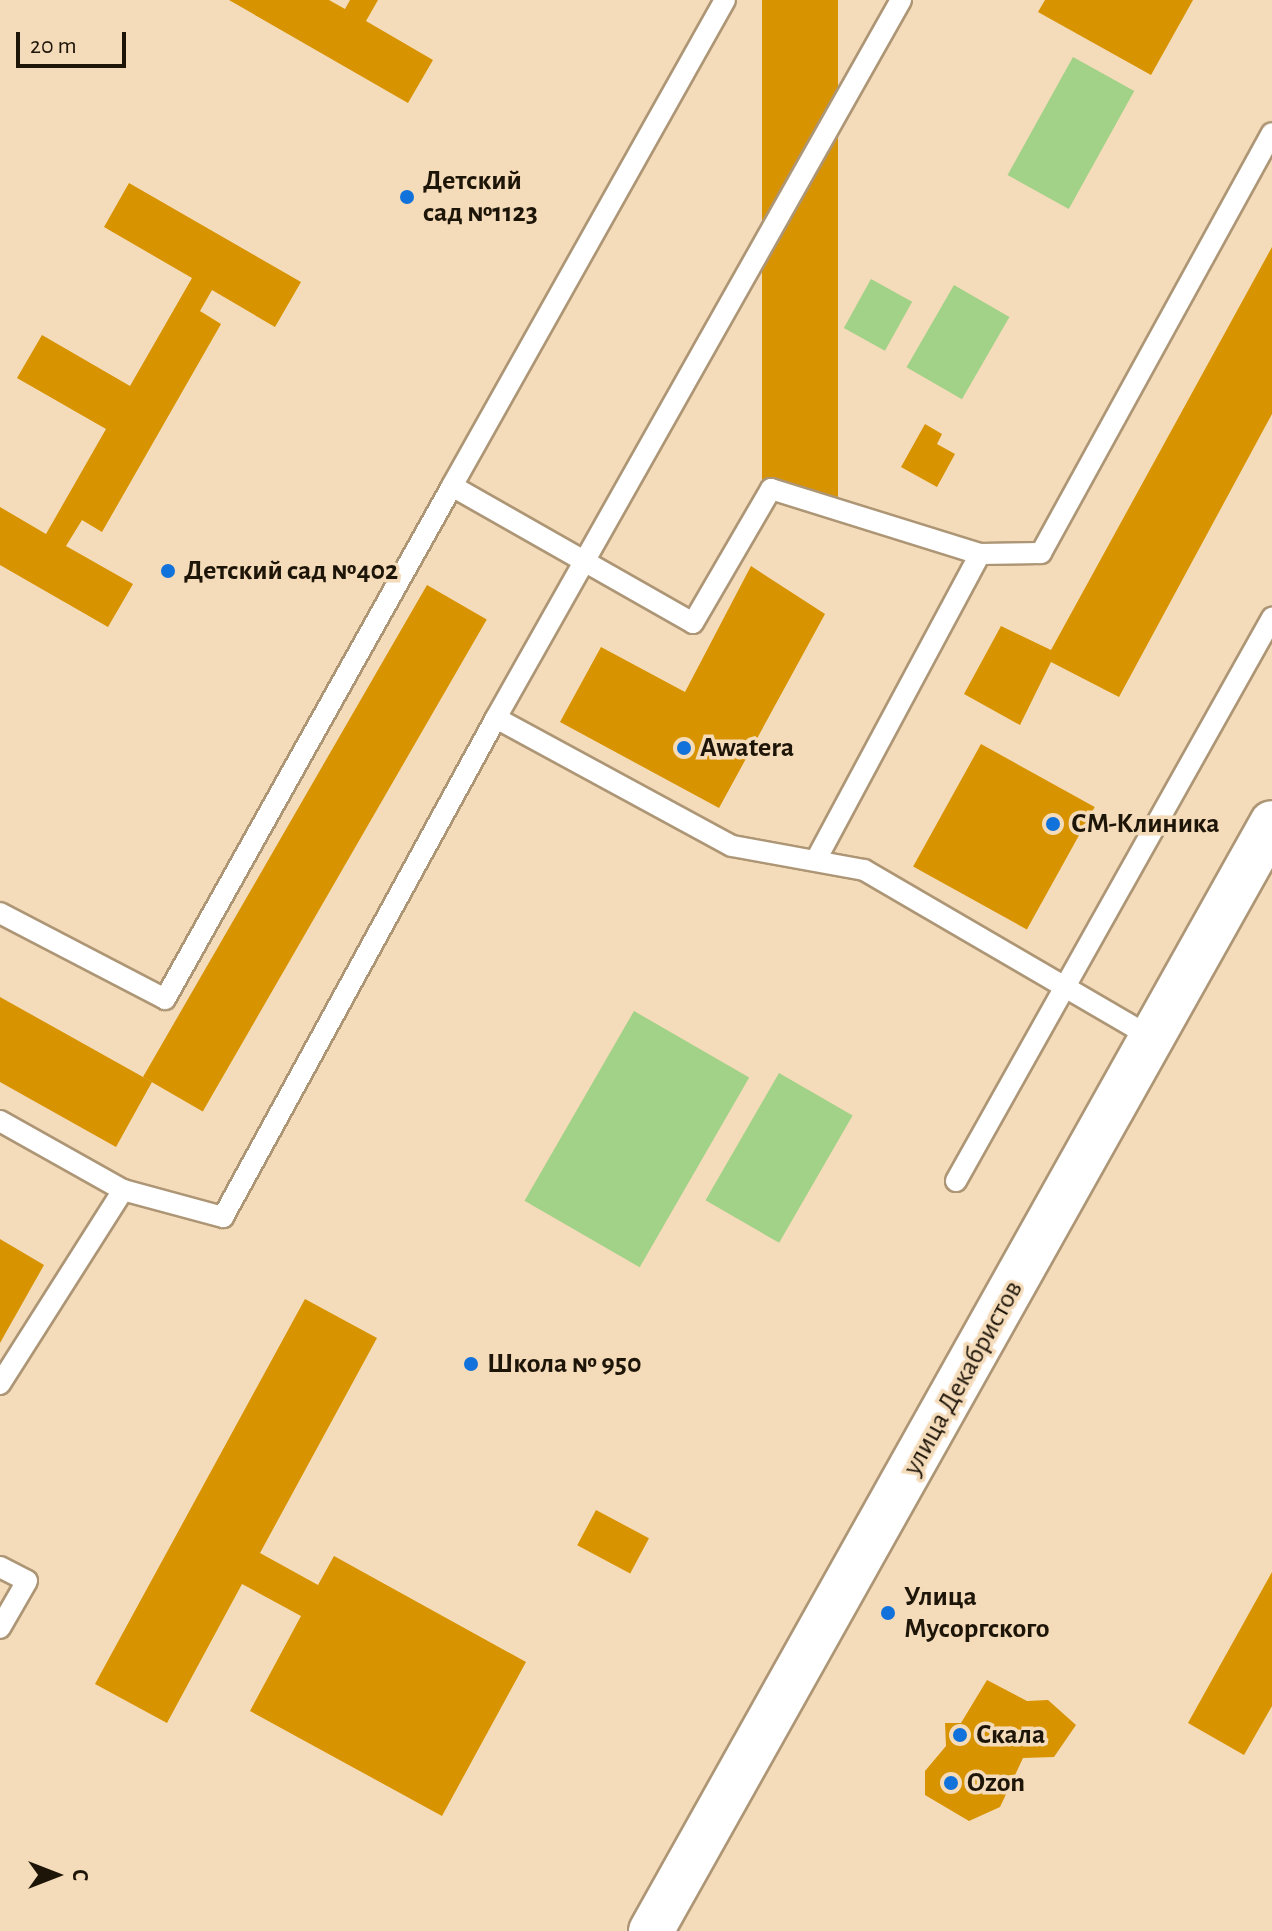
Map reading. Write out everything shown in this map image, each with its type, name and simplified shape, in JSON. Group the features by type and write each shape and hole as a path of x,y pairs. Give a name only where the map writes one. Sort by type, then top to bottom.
{"main road":[{"name":"улица Декабристов","path":"651,1931 1272,823"}],"lane":[{"path":"0,913 165,999 725,0"},
{"path":"0,1121 123,1190 223,1217 496,718 901,0"},
{"path":"452,486 693,623 771,489 980,554 1041,553 1272,133"},
{"path":"817,858 980,554"},
{"path":"956,1181 1066,992 1272,618"},
{"path":"496,718 732,846 817,858 864,870 1066,992 1151,1037"},
{"path":"0,1384 123,1190"},
{"path":"0,1567 27,1581 0,1628"}],"green space":[{"path":"1073,57 1134,91 1069,209 1008,175"},
{"path":"871,279 912,302 885,351 844,328"},
{"path":"954,285 1009,317 962,399 906,367"},
{"path":"634,1011 749,1078 640,1267 525,1201"},
{"path":"779,1073 853,1116 779,1243 706,1200"}],"building":[{"path":"229,0 329,0 345,9 350,0 378,0 366,21 433,60 408,103"},
{"path":"762,0 838,0 838,498 762,498"},
{"path":"1045,0 1193,0 1151,75 1038,12"},
{"path":"129,183 301,282 275,327 212,290 200,311 221,324 102,532 82,520 66,546 133,584 108,627 0,565 0,507 46,534 106,429 17,378 42,335 130,386 192,278 104,227"},
{"path":"1272,247 1272,414 1119,697 1051,662 1020,725 964,694 1001,626 1051,650"},
{"path":"925,424 942,434 937,444 955,454 937,487 901,467"},
{"path":"751,566 825,614 719,808 560,722 601,647 685,692"},
{"path":"427,585 487,620 203,1111 143,1077"},
{"path":"981,744 1095,807 1027,929 913,866"},
{"path":"0,997 152,1082 116,1147 0,1082"},
{"path":"0,1239 44,1265 0,1343"},
{"path":"305,1299 377,1338 260,1553 318,1585 334,1556 526,1662 442,1816 250,1711 301,1616 242,1584 167,1723 95,1684"},
{"path":"596,1510 649,1538 630,1573 577,1545"},
{"path":"1272,1572 1272,1706 1244,1755 1188,1723"},
{"path":"987,1680 1027,1701 1048,1700 1076,1725 1054,1757 1023,1758 1000,1807 969,1821 925,1795 925,1771 946,1746 945,1723 961,1723"}],"place":[{"name":"Детский сад №1123","path":"407,197"},
{"name":"Детский сад №402","path":"168,571"},
{"name":"Awatera","path":"684,748"},
{"name":"СМ-Клиника","path":"1053,824"},
{"name":"Школа № 950","path":"471,1364"},
{"name":"Улица Мусоргского","path":"888,1613"},
{"name":"Скала","path":"960,1735"},
{"name":"Ozon","path":"951,1783"}]}
